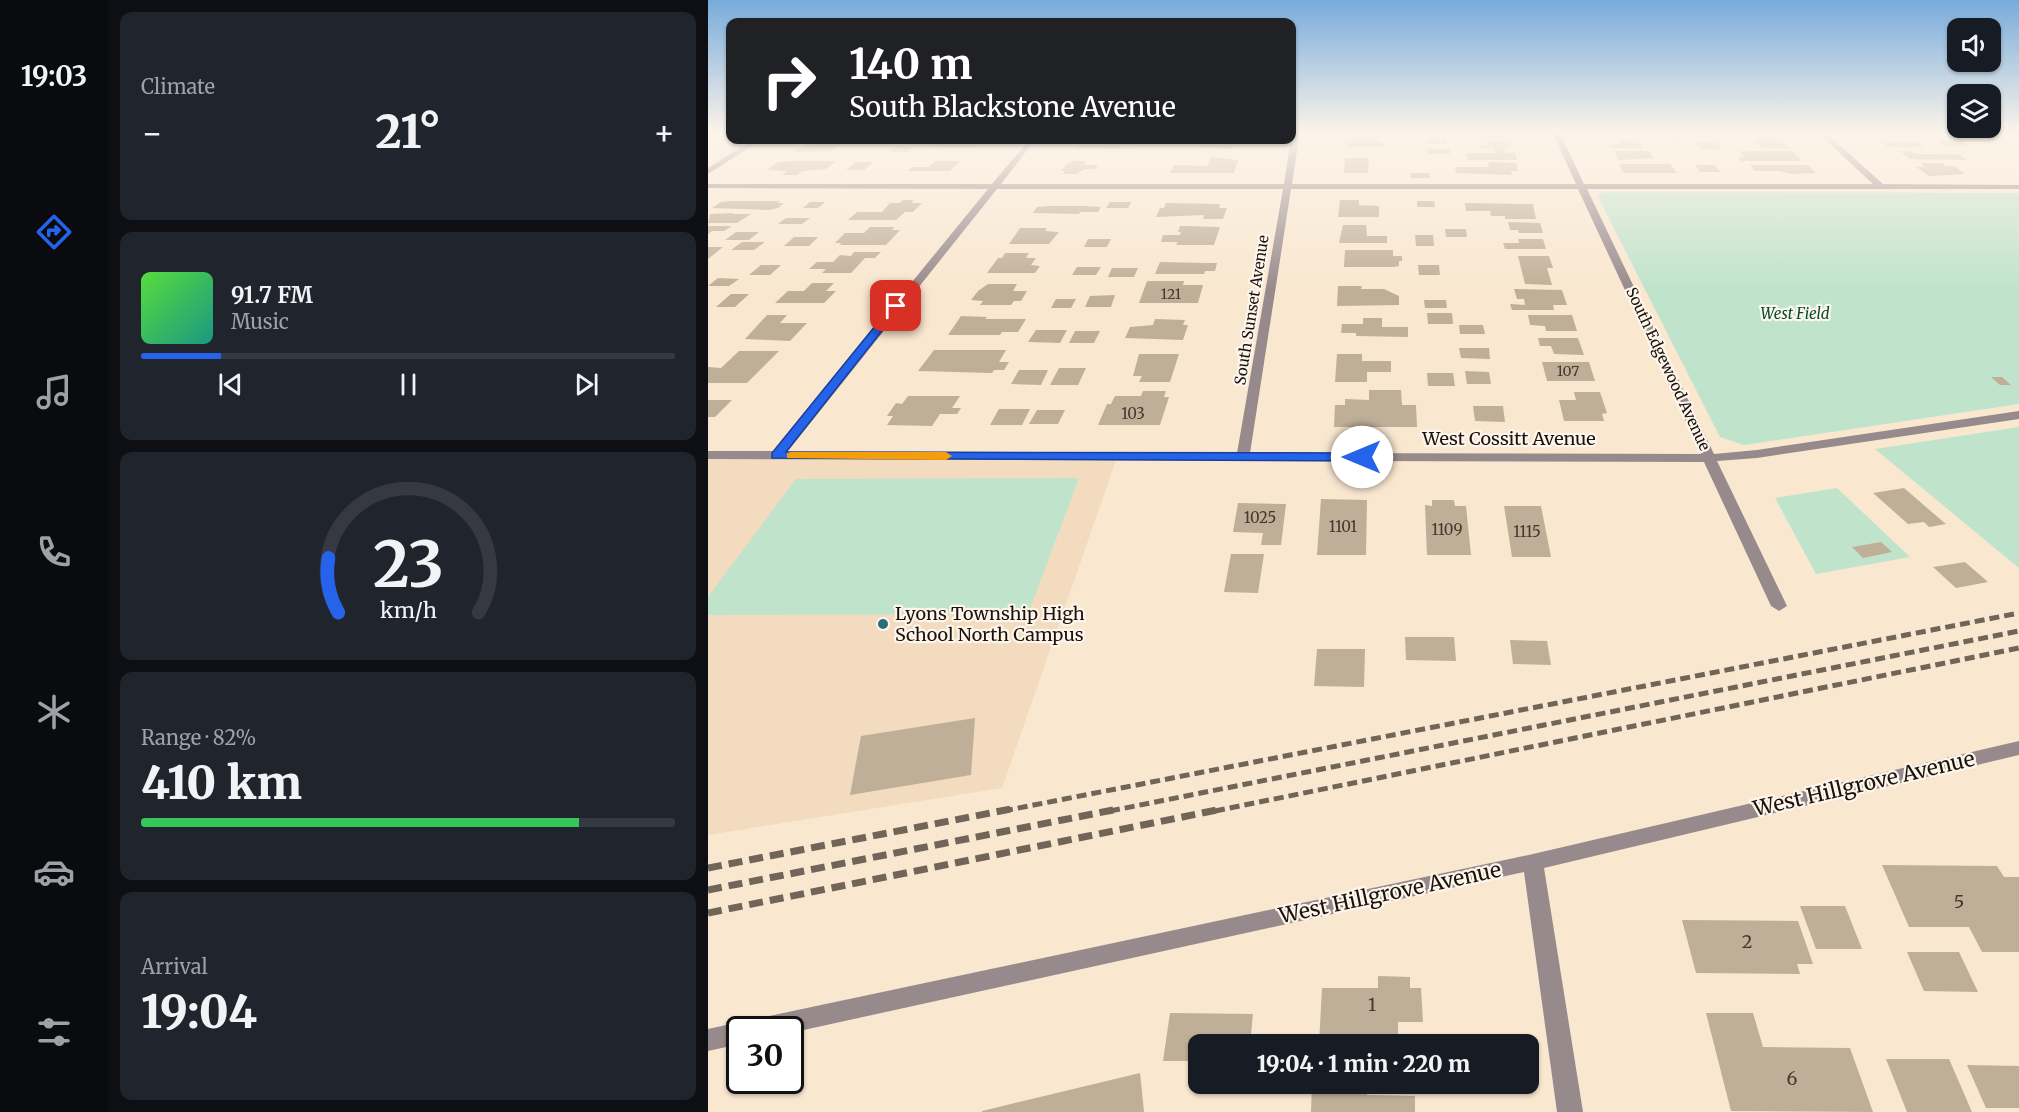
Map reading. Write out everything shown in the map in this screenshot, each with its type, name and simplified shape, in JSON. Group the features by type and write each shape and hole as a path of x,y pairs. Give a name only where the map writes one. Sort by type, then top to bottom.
{"street":[{"path":"708,186 2019,187"},
{"path":"777,456 993,186"},
{"name":"South Sunset Avenue","path":"1243,457 1287,187"},
{"name":"South Edgewood Avenue","path":"1583,187 1779,606"},
{"name":"West Cossitt Avenue","path":"708,455 1710,458 1757,454 2019,415"},
{"name":"West Hillgrove Avenue","path":"804,1019 1533,862 2019,748"},
{"path":"1533,862 1570,1112"},
{"path":"708,1040 726,1036"}],"shaded area":[{"name":"Lyons Township High School North Campus","path":"708,459 1116,460 1002,788 708,835"}],"green space":[{"name":"West Field","path":"1600,193 2019,193 2019,404 1744,445 1720,437 1598,197"},
{"path":"2019,427 2019,568 1875,449"},
{"path":"1079,478 1028,614 708,615 708,597 796,479"},
{"path":"1837,488 1910,557 1816,574 1775,498"}],"building":[{"path":"903,200 922,203 913,212 905,212 896,220 848,220 857,212 882,212 890,203 899,203"},
{"path":"1340,200 1359,200 1359,205 1379,206 1379,217 1338,217"},
{"path":"780,201 777,203 784,203 778,208 769,210 712,208 721,202"},
{"path":"1417,201 1434,201 1435,207 1417,207"},
{"path":"810,202 825,202 818,208 803,208"},
{"path":"1110,202 1131,202 1128,208 1106,208"},
{"path":"1166,203 1220,204 1219,208 1227,208 1223,219 1203,219 1204,215 1156,217 1160,208 1164,208"},
{"path":"1465,203 1533,204 1536,219 1505,219 1505,216 1491,216 1490,211 1466,211"},
{"path":"1037,207 1101,207 1098,212 1080,212 1079,214 1033,213"},
{"path":"734,213 732,214 751,214 737,223 708,223 710,214"},
{"path":"786,218 810,218 802,224 778,224"},
{"path":"1508,222 1540,223 1543,233 1519,233 1518,230 1510,230"},
{"path":"1343,225 1366,225 1367,236 1387,236 1387,243 1339,243"},
{"path":"708,226 732,226 724,231 712,231 708,234"},
{"path":"1180,226 1220,227 1214,245 1176,245 1178,242 1161,242 1163,235 1180,235 1181,232 1178,232"},
{"path":"870,227 895,227 892,230 900,230 886,245 839,245 842,243 835,243 845,233 864,233"},
{"path":"1020,228 1047,228 1045,231 1059,232 1049,244 1009,244"},
{"path":"1445,229 1466,229 1467,237 1446,237"},
{"path":"736,232 759,232 749,240 725,240"},
{"path":"1415,235 1433,235 1434,246 1416,246"},
{"path":"794,237 818,237 809,246 784,246"},
{"path":"1088,239 1111,239 1107,247 1084,247"},
{"path":"1518,239 1543,239 1546,249 1505,249 1503,243 1519,243"},
{"path":"742,242 765,242 754,250 731,250"},
{"path":"708,247 723,247 708,259"},
{"path":"1345,250 1393,250 1393,256 1402,256 1402,261 1399,261 1399,266 1393,267 1344,267"},
{"path":"854,252 881,252 875,258 865,258 851,273 822,273 826,269 809,269 817,262 833,262 840,255 851,256"},
{"path":"1005,253 1029,253 1026,258 1036,258 1031,265 1040,266 1035,273 987,273 998,258 1002,258"},
{"path":"1518,256 1549,256 1553,268 1547,268 1552,285 1525,284"},
{"path":"1160,262 1217,263 1215,271 1205,271 1204,274 1155,274"},
{"path":"761,265 781,265 770,275 749,275"},
{"path":"1418,265 1439,265 1440,275 1419,275"},
{"path":"1077,267 1101,267 1096,275 1072,275"},
{"path":"1112,268 1138,268 1134,277 1108,277"},
{"path":"718,278 739,279 729,286 708,286"},
{"path":"1147,281 1184,281 1183,285 1203,285 1198,303 1139,303"},
{"path":"812,283 834,283 826,291 836,291 824,303 775,303 788,291 804,291"},
{"path":"988,284 1017,284 1013,291 1027,291 1021,301 1014,301 1011,305 980,305 983,301 971,300"},
{"path":"1338,286 1384,289 1399,296 1399,305 1337,306"},
{"path":"1514,289 1562,290 1567,305 1553,305 1554,310 1512,310 1510,304 1525,305 1524,299 1517,299"},
{"path":"731,294 749,294 735,307 716,307"},
{"path":"1115,295 1111,307 1085,307 1090,296"},
{"path":"1056,299 1076,299 1071,308 1051,308"},
{"path":"1424,300 1446,300 1447,308 1425,308"},
{"path":"1427,313 1452,313 1453,324 1428,324"},
{"path":"767,315 787,315 780,323 807,323 790,341 745,339"},
{"path":"1528,315 1572,315 1577,331 1546,331 1545,326 1530,325"},
{"path":"961,316 987,317 985,319 1026,319 1018,332 1002,332 1000,335 948,335"},
{"path":"1363,318 1382,318 1382,327 1408,327 1408,337 1356,336 1356,333 1341,333 1342,324 1363,324"},
{"path":"1155,319 1185,320 1183,325 1188,325 1183,340 1125,338 1130,327 1153,325"},
{"path":"1459,325 1483,325 1485,334 1460,334"},
{"path":"1036,330 1067,330 1060,343 1028,342"},
{"path":"1075,331 1100,331 1094,343 1069,343"},
{"path":"1538,338 1578,338 1584,355 1554,354 1551,346 1540,346"},
{"path":"1459,348 1489,348 1490,359 1461,358"},
{"path":"934,350 1006,350 999,362 1009,362 1004,370 994,370 992,373 918,371"},
{"path":"739,351 779,351 747,383 708,383 708,367 721,368"},
{"path":"1139,354 1179,354 1170,382 1139,382 1142,376 1133,376"},
{"path":"1337,354 1362,354 1362,361 1391,361 1391,372 1367,372 1367,382 1335,382"},
{"path":"1542,362 1589,362 1595,381 1547,381"},
{"path":"1059,368 1086,368 1078,385 1050,385"},
{"path":"1019,370 1048,370 1041,385 1011,384"},
{"path":"1465,371 1489,372 1491,384 1467,384"},
{"path":"1427,373 1453,373 1455,386 1428,386"},
{"path":"1991,377 2002,377 2011,385 2000,385"},
{"path":"1369,390 1401,390 1402,405 1416,405 1417,427 1334,427 1335,405 1345,405 1345,399 1369,400"},
{"path":"1143,391 1166,391 1164,397 1169,397 1160,425 1098,425 1107,404 1111,404 1115,396 1141,396"},
{"path":"1574,392 1600,392 1607,413 1602,414 1604,421 1564,421 1559,400 1576,400"},
{"path":"908,396 960,396 952,408 961,408 957,414 940,414 932,426 887,425 893,416 887,416 896,403 902,404"},
{"path":"708,400 732,400 715,417 708,417"},
{"path":"1473,406 1503,406 1505,422 1475,421"},
{"path":"999,409 1030,409 1022,425 990,425"},
{"path":"1037,410 1065,410 1058,424 1029,424"},
{"path":"1904,488 1946,524 1929,527 1924,522 1908,524 1873,493"},
{"path":"1321,499 1367,500 1366,555 1317,555"},
{"path":"1432,500 1454,500 1455,506 1466,506 1471,555 1427,555 1425,505 1432,506"},
{"path":"1238,503 1286,504 1281,545 1261,545 1263,533 1233,532"},
{"path":"1504,506 1541,506 1551,557 1512,557"},
{"path":"1881,542 1892,552 1863,558 1852,547"},
{"path":"1231,554 1264,554 1258,593 1224,592"},
{"path":"1965,562 1988,582 1956,588 1933,567"},
{"path":"1405,637 1454,637 1456,661 1406,660"},
{"path":"1510,640 1547,641 1551,665 1513,664"},
{"path":"1317,649 1365,649 1364,687 1314,686"},
{"path":"975,718 971,775 850,795 861,736"},
{"path":"1882,865 1997,866 2004,877 2019,877 2019,952 1982,952 1969,927 1909,927"},
{"path":"1800,906 1845,906 1862,949 1816,949"},
{"path":"1682,920 1798,921 1813,964 1797,964 1800,974 1696,973"},
{"path":"1907,952 1959,952 1978,992 1924,991"},
{"path":"1378,976 1410,977 1410,988 1421,988 1423,1022 1398,1022 1398,1034 1320,1034 1322,988 1378,988"},
{"path":"1170,1013 1253,1014 1251,1034 1188,1034 1188,1061 1163,1061"},
{"path":"1706,1013 1753,1013 1763,1047 1850,1048 1873,1112 1731,1111"},
{"path":"1886,1059 1949,1059 1972,1112 1907,1112"},
{"path":"1967,1065 2019,1066 2019,1108 1986,1108"},
{"path":"1140,1073 1144,1112 982,1112 982,1111"},
{"path":"1312,1094 1415,1096 1415,1112 1311,1112"}],"railway":[{"path":"1003,811 2019,613"},
{"path":"1110,811 2019,631"},
{"path":"1215,811 2019,648"},
{"path":"708,868 1011,809"},
{"path":"708,890 1118,809"},
{"path":"708,913 1222,809"}],"slow traffic":[{"path":"791,456 946,456"}],"place":[{"name":"Lyons Township High School North Campus","path":"883,624"}],"route":[{"path":"896,306 777,456 1362,457"}]}
